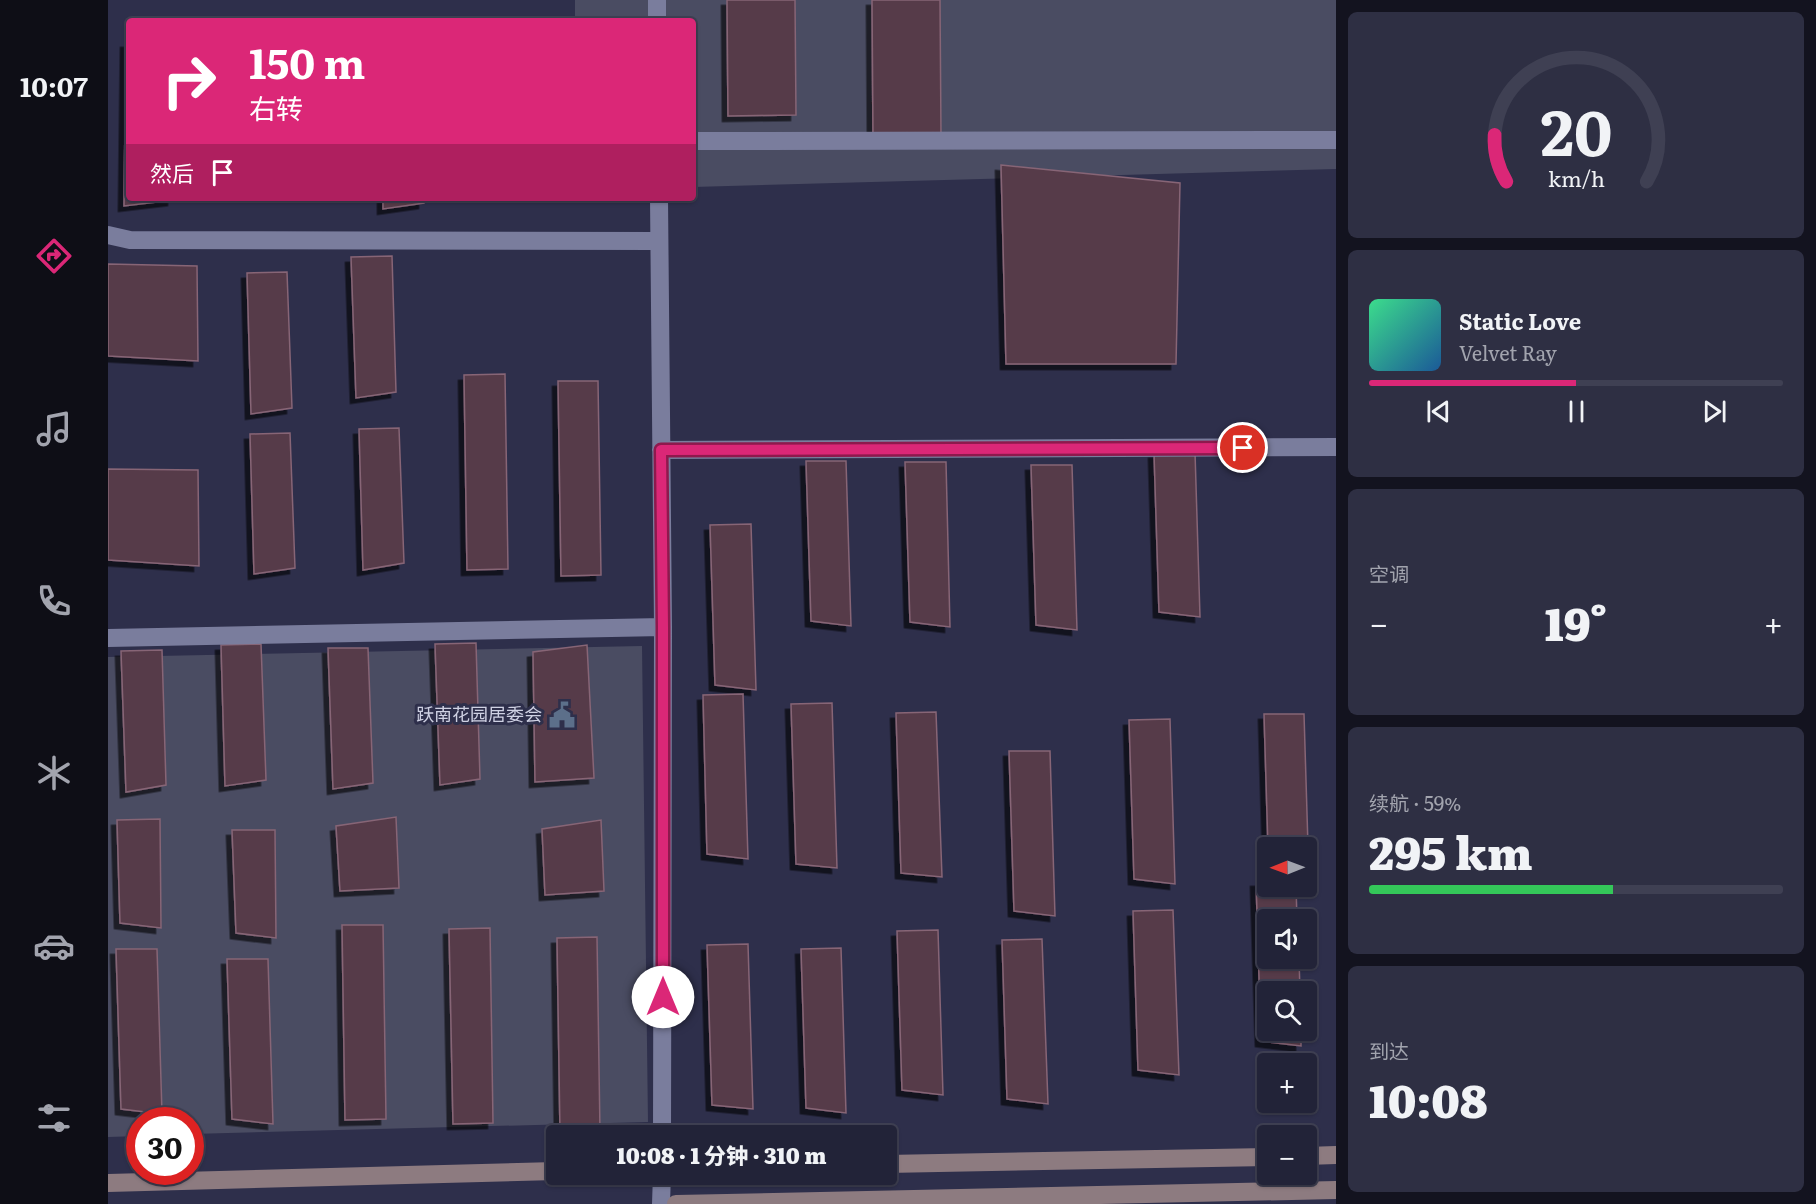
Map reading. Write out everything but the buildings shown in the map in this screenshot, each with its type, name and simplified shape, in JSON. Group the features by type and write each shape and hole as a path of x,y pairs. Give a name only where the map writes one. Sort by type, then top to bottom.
{"street":[{"path":"657,0 657,18"},
{"path":"696,141 1336,140"},
{"path":"659,201 663,627 662,1125"},
{"path":"108,235 130,240 659,241"},
{"path":"661,450 1336,447"},
{"path":"108,638 663,627"},
{"path":"1317,1156 1336,1155"},
{"path":"897,1164 1257,1157"},
{"path":"108,1183 546,1171"},
{"path":"661,1204 662,1185"},
{"path":"676,1204 1336,1190"}],"shaded area":[{"path":"575,0 1336,0 1336,169 696,187 696,18 575,18"},
{"path":"642,646 648,1122 204,1134 204,1107 126,1107 126,1136 108,1137 108,657"}],"place":[{"name":"跃南花园居委会","path":"562,715"}],"route":[{"path":"663,997 661,450 1243,448"}]}
